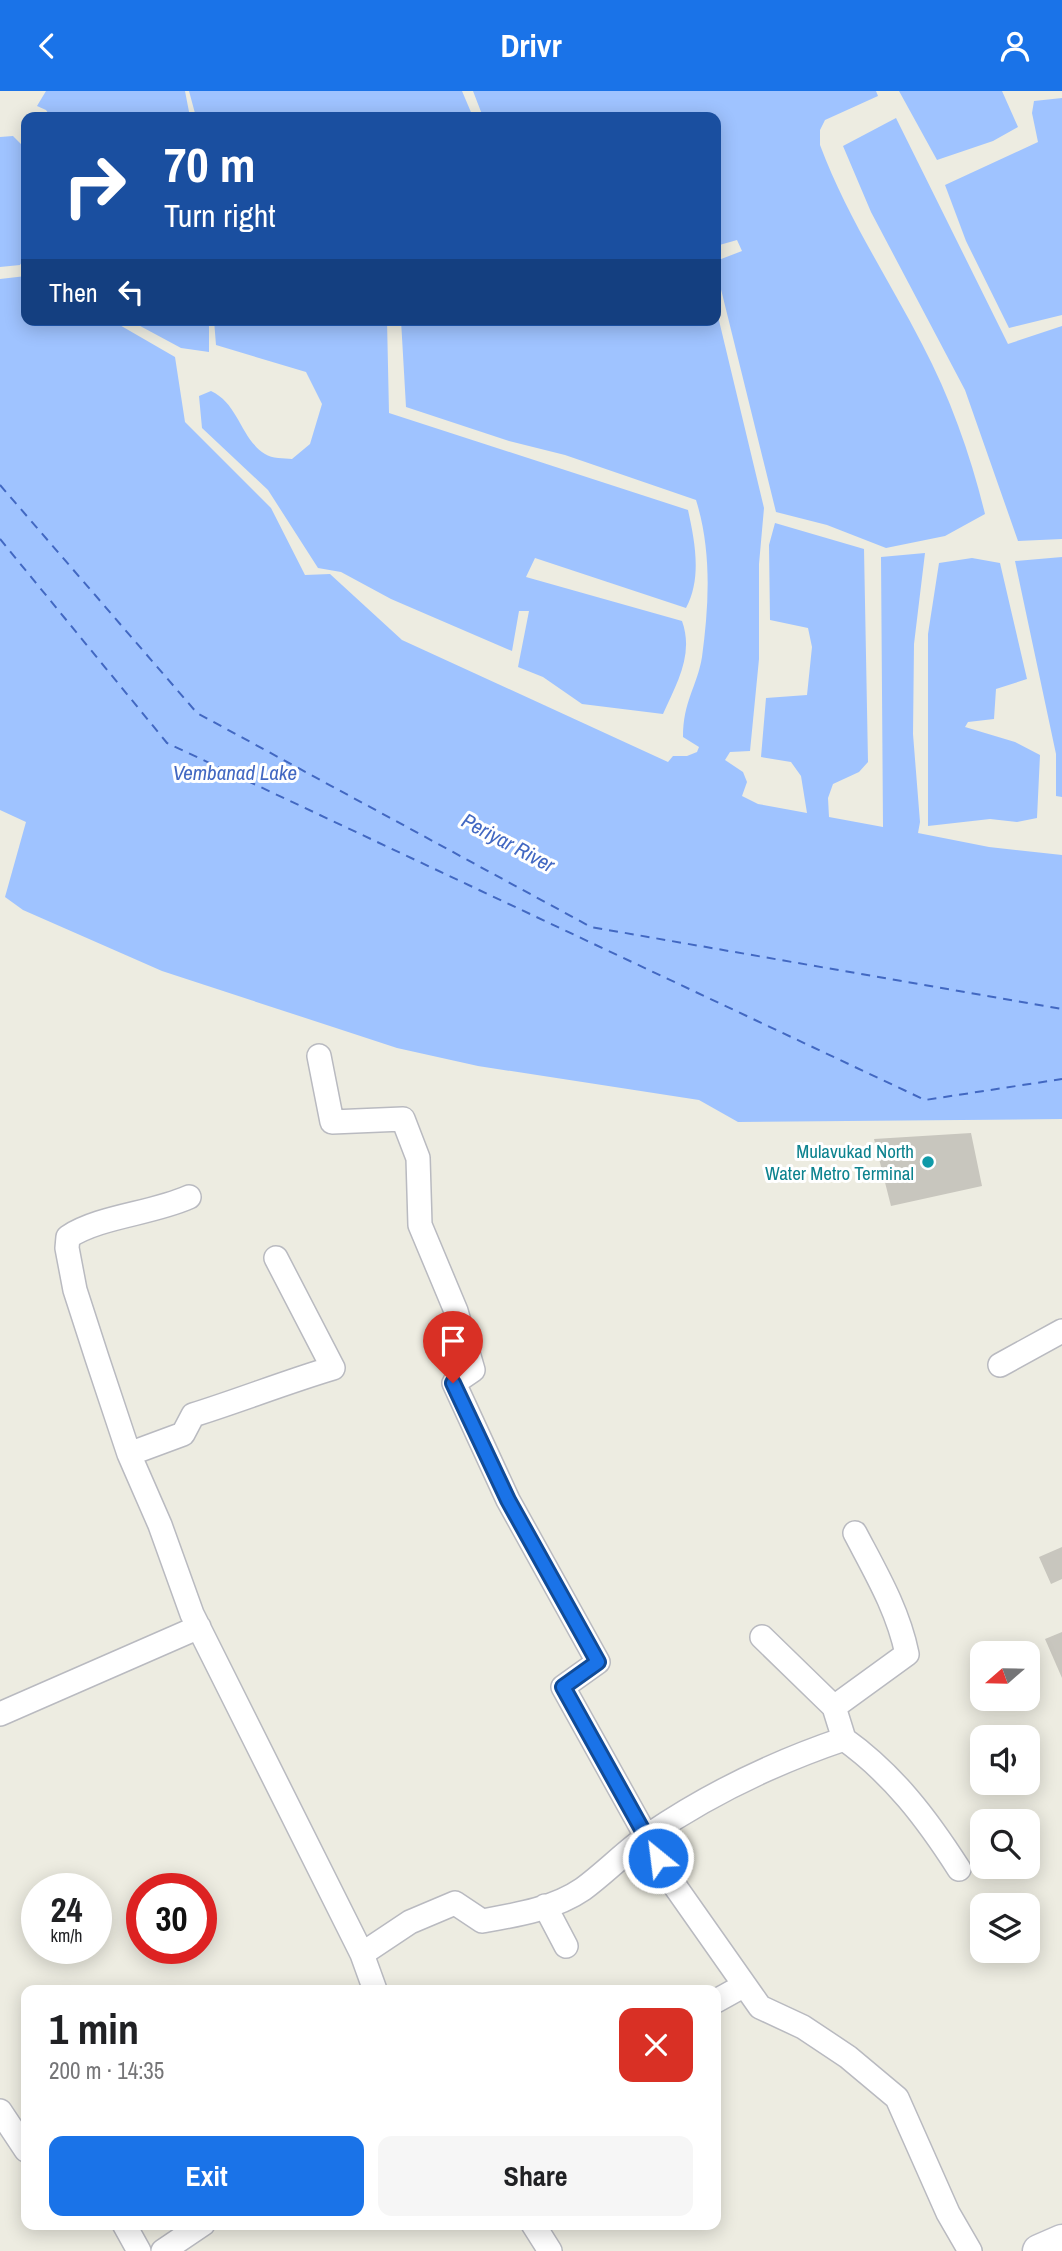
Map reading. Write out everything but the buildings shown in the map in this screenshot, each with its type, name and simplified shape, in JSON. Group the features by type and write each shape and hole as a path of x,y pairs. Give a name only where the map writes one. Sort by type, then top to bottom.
{"street":[{"path":"319,1056 332,1122 403,1119 418,1158 419,1225 456,1311 473,1370 453,1383 508,1500 598,1662 563,1687 670,1879 760,2007 803,2027 848,2057 897,2098 926,2169 970,2251"},
{"path":"189,1197 157,1210 83,1227 68,1237 67,1248 75,1290 129,1454 199,1627 362,1954 373,1985"},
{"path":"129,1454 183,1434 193,1415 333,1368 276,1258"},
{"path":"1000,1365 1062,1331"},
{"path":"834,1707 907,1654 901,1627 886,1590 855,1534"},
{"path":"0,1714 199,1627"},
{"path":"762,1637 834,1707 844,1739 872,1759 917,1807 959,1869"},
{"path":"362,1954 410,1922 455,1903 482,1921 531,1912 580,1891 646,1836 692,1808 792,1757 844,1739"},
{"path":"545,1906 566,1946"},
{"path":"721,1998 743,1986"},
{"path":"0,2111 21,2143"},
{"path":"127,2230 139,2251"},
{"path":"163,2251 194,2230"},
{"path":"537,2230 550,2251"},
{"path":"1039,2251 1062,2241"}],"water":[{"path":"46,91 185,91 189,112 47,112 37,106"},
{"path":"189,91 462,91 471,112 195,112"},
{"path":"473,91 876,91 878,96 825,120 820,130 820,145 855,221 942,385 973,470 985,514 945,536 886,548 827,525 776,512 721,289 721,259 742,251 737,240 721,245 721,112 481,112"},
{"path":"899,91 1002,91 1018,127 993,141 937,160"},
{"path":"1062,98 1062,315 1009,328 966,241 945,185 1038,142 1032,113 1034,101"},
{"path":"896,118 1008,344 1062,326 1062,539 1018,541 965,390 871,212 843,146"},
{"path":"13,136 21,144 21,263 0,267 0,137"},
{"name":"Vembanad Lake","path":"21,277 21,326 121,326 175,357 185,422 271,508 305,575 330,574 402,640 668,762 673,756 687,756 697,752 699,747 683,737 685,714 700,668 706,618 707,558 696,500 565,455 509,441 406,407 401,326 720,326 764,508 759,564 759,659 750,751 730,752 725,760 743,772 747,782 742,796 758,804 807,813 801,776 791,762 761,757 766,698 807,695 812,647 808,628 770,620 769,545 775,523 864,549 868,762 859,772 833,784 828,798 829,817 883,827 881,557 925,553 914,644 913,734 920,822 918,833 989,847 1062,855 1062,1119 738,1122 699,1100 478,1066 397,1048 162,971 23,910 5,897 26,822 0,810 0,279"},
{"path":"140,326 209,326 209,352 181,348"},
{"path":"214,326 387,326 389,413 688,510 695,547 696,572 686,608 535,558 526,577 682,621 685,657 663,714 582,704 543,677 518,667 529,611 519,611 512,651 391,599 341,572 318,568 268,490 202,428 199,396 211,391 228,404 250,439 265,454 292,459 310,444 322,404 306,372 216,345"},
{"path":"1062,557 1062,797 1056,796 1056,754 1015,561"},
{"path":"972,558 1000,563 1027,679 996,689 994,719 968,722 965,727 1015,742 1040,755 1037,818 1017,822 990,819 928,826 928,634 939,563"}],"ferry route":[{"path":"0,485 197,713 591,927 1062,1009"},
{"path":"0,539 167,743 925,1100 1062,1079"}],"place":[{"name":"Mulavukad North Water Metro Terminal","path":"928,1162"}],"route":[{"path":"453,1383 508,1500 598,1662 563,1687 658,1858"}],"water label":[{"name":"Periyar River","path":"508,843"}]}
